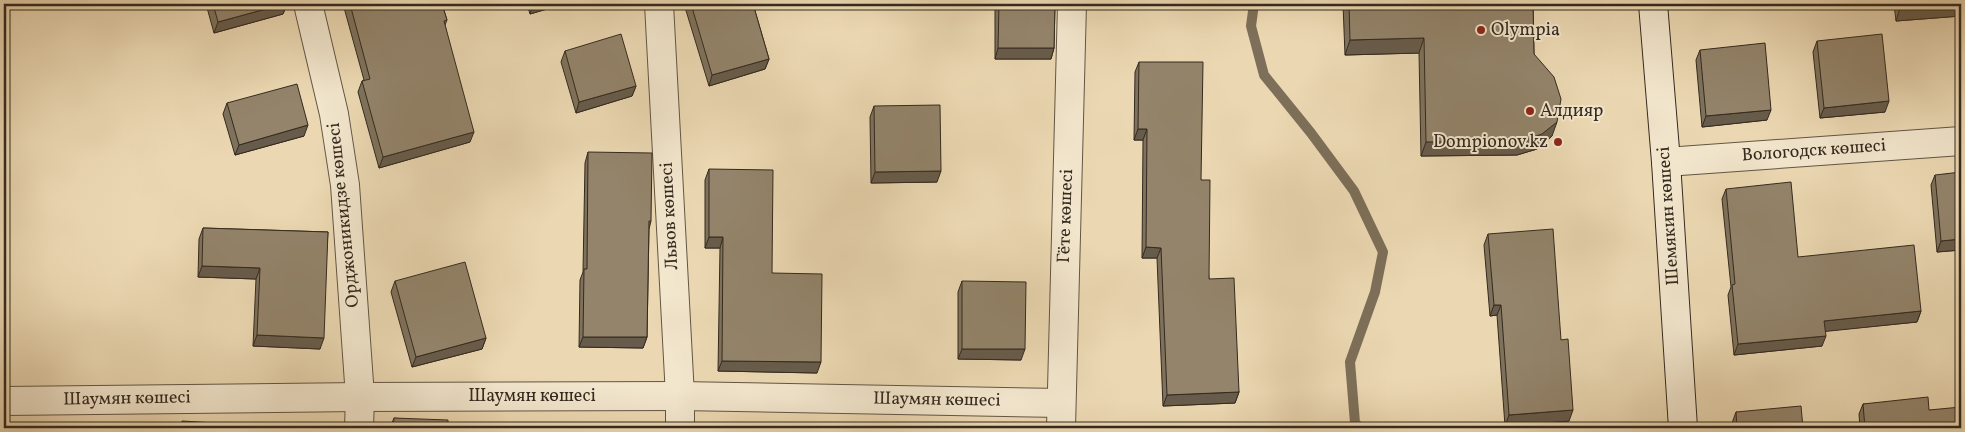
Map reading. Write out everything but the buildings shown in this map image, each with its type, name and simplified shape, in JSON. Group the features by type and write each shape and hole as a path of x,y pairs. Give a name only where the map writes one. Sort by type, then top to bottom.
{"street":[{"name":"Орджоникидзе көшесі","path":"308,4 334,114 345,186 360,397 359,428"},
{"name":"Львов көшесі","path":"659,4 680,396 680,428"},
{"name":"Гёте көшесі","path":"1061,415 1072,4"},
{"name":"Шемякин көшесі","path":"1653,4 1666,162 1683,428"},
{"name":"Вологодск көшесі","path":"1666,162 1961,141"},
{"name":"Шаумян көшесі","path":"4,401 680,396 1061,415"}],"waterway":[{"path":"1254,4 1251,26 1264,75 1311,133 1354,191 1383,252 1375,292 1350,362 1355,423 1361,428"}],"place":[{"name":"Olympia","path":"1481,30"},
{"name":"Алдияр","path":"1530,111"},
{"name":"Dompionov.kz","path":"1558,142"}]}
